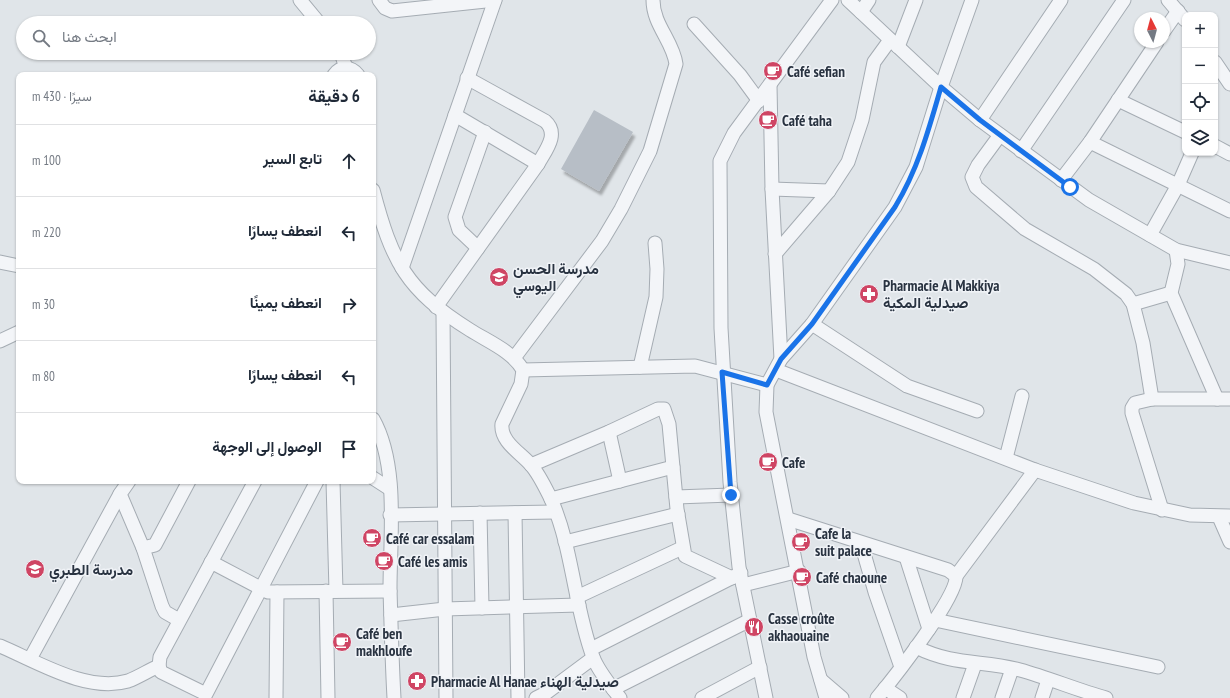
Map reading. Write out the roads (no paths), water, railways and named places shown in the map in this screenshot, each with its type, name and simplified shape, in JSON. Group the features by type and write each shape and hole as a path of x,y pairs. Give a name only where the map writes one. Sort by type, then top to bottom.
{"street":[{"path":"300,0 313,16"},
{"path":"379,0 385,8 392,11 495,0 402,268"},
{"path":"514,358 602,240 630,192 650,151 676,64 673,53 656,18 653,0"},
{"path":"766,698 750,620 739,579 731,495 722,372 720,161 734,133 832,0"},
{"path":"848,0 941,87 980,120 1061,180 1096,204 1176,250 1230,263"},
{"path":"861,12 869,0"},
{"path":"775,254 829,191 852,154 862,120 874,62 894,44 916,0"},
{"path":"826,698 814,657 799,571 766,412 767,385 778,364 812,324 907,187 923,148 941,87 972,0"},
{"path":"980,120 1061,0"},
{"path":"1021,150 1124,0"},
{"path":"1168,0 1181,15 1170,25"},
{"path":"694,24 759,100"},
{"path":"1061,180 1090,142 1153,48"},
{"path":"343,60 346,68"},
{"path":"1218,66 1230,84"},
{"path":"336,72 338,70 346,68 355,72"},
{"path":"446,698 440,309 478,248 538,164 551,141 550,126 545,121 467,78"},
{"path":"770,86 778,364"},
{"path":"1118,100 1182,131"},
{"path":"455,115 538,164"},
{"path":"478,248 459,230 455,218 485,132"},
{"path":"1000,135 972,177 976,187 1025,229 1094,269 1126,294 1133,304 1143,343 1152,399"},
{"path":"1090,142 1230,211"},
{"path":"1218,148 1230,154"},
{"path":"1150,235 1178,185 1191,156"},
{"path":"772,189 829,191"},
{"path":"376,200 386,234 402,268 418,291 440,309 514,358 523,370 521,384 501,429 508,442 531,465 551,499 565,542 592,654 616,693 750,620"},
{"path":"640,367 656,297 658,269 655,243"},
{"path":"1162,510 1132,413 1132,408 1135,403 1152,399 1224,399 1171,292 1178,264 1176,250"},
{"path":"0,262 16,265"},
{"path":"1133,304 1171,292"},
{"path":"812,324 907,386 978,411"},
{"path":"0,341 16,333"},
{"path":"778,364 1035,470 1134,503 1162,510 1190,515 1224,517 1230,542"},
{"path":"523,370 695,366 767,385"},
{"path":"1006,458 1022,396"},
{"path":"531,465 658,410 664,410 669,424 682,548 687,559 739,579"},
{"path":"376,426 386,449 390,489 390,591 394,698"},
{"path":"609,432 620,482"},
{"path":"551,499 674,467"},
{"path":"900,698 881,693 932,624 956,586 956,576 1035,470"},
{"path":"376,480 390,489"},
{"path":"30,659 120,494 127,484"},
{"path":"143,548 154,545 187,484"},
{"path":"253,484 160,658 159,666 161,672 206,696 315,484"},
{"path":"328,698 333,484"},
{"path":"120,494 143,548 165,612 180,620"},
{"path":"676,497 731,495"},
{"path":"390,515 555,512"},
{"path":"480,513 482,608"},
{"path":"515,513 518,698"},
{"path":"565,542 678,514"},
{"path":"788,519 948,570 956,576"},
{"path":"861,543 875,592 901,667"},
{"path":"391,616 445,609 516,607 578,601 682,548"},
{"path":"906,557 932,624"},
{"path":"211,562 268,592 390,591"},
{"path":"543,696 592,654 739,579 799,571"},
{"path":"276,698 277,592"},
{"path":"932,624 1158,666"},
{"path":"0,646 78,680 104,685 129,680 159,666"},
{"path":"916,647 938,656 975,664 1012,669 1106,698"},
{"path":"963,698 975,664"},
{"path":"702,698 760,667"},
{"path":"1002,698 1012,669"},
{"path":"821,680 842,698"},
{"path":"1042,698 1048,680"}],"place":[{"name":"Café sefian","path":"773,71"},
{"name":"Café taha","path":"768,120"},
{"name":"مدرسة الحسن اليوسي","path":"499,277"},
{"name":"Pharmacie Al Makkiya صيدلية المكية","path":"869,294"},
{"name":"Cafe","path":"768,462"},
{"name":"Café car essalam","path":"372,538"},
{"name":"Cafe la suit palace","path":"801,542"},
{"name":"Café les amis","path":"384,561"},
{"name":"مدرسة الطبري","path":"35,569"},
{"name":"Café chaoune","path":"802,577"},
{"name":"Casse croûte akhaouaine","path":"754,627"},
{"name":"Café ben makhloufe","path":"342,642"},
{"name":"Pharmacie Al Hanae صيدلية الهناء","path":"417,681"}]}
